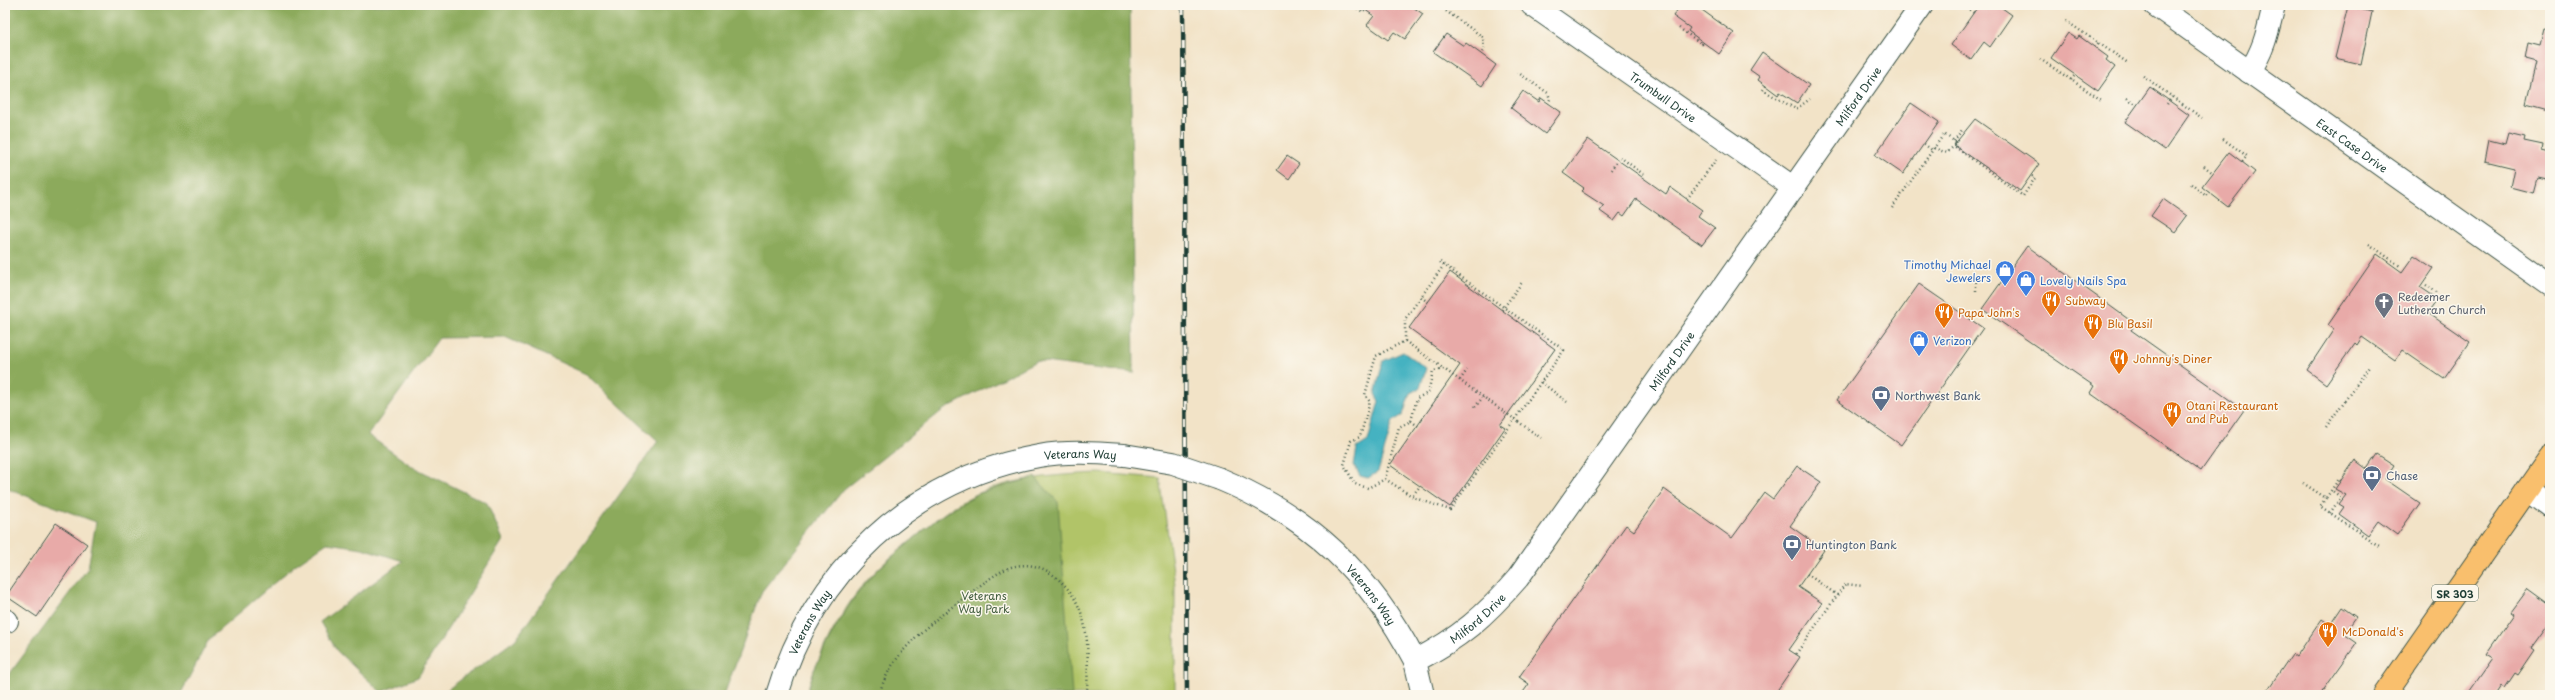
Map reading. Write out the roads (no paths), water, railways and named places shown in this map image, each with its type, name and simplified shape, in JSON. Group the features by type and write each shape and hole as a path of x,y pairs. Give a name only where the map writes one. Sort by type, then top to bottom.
{"main road":[{"name":"SR 303","path":"2384,695 2550,457"}],"street":[{"name":"Trumbull Drive","path":"1532,5 1794,188"},
{"name":"Milford Drive","path":"1415,661 1463,633 1488,613 1518,578 1922,5"},
{"name":"East Case Drive","path":"2154,5 2550,285"},
{"path":"2249,72 2258,59 2266,41 2274,5"},
{"name":"Veterans Way","path":"777,695 797,637 817,606 857,554 880,531 903,513 957,482 996,467 1040,456 1081,453 1124,455 1173,463 1220,479 1268,501 1287,512 1319,536 1346,562 1375,598 1400,633 1415,661"},
{"path":"2526,490 2550,507"},
{"path":"1415,661 1423,695"}],"water":[{"path":"1403,352 1426,368 1420,388 1410,393 1403,415 1393,421 1378,472 1368,478 1360,476 1354,465 1357,448 1368,441 1379,401 1375,394 1383,361"}],"railway":[{"path":"1183,5 1187,695"}],"place":[{"name":"Timothy Michael Jewelers","path":"2005,287"},
{"name":"Lovely Nails Spa","path":"2026,297"},
{"name":"Subway","path":"2051,317"},
{"name":"Redeemer Lutheran Church","path":"2384,319"},
{"name":"Papa John's","path":"1944,329"},
{"name":"Blu Basil","path":"2093,340"},
{"name":"Verizon","path":"1919,357"},
{"name":"Johnny's Diner","path":"2119,375"},
{"name":"Northwest Bank","path":"1881,412"},
{"name":"Otani Restaurant and Pub","path":"2172,428"},
{"name":"Chase","path":"2372,492"},
{"name":"Huntington Bank","path":"1792,561"},
{"name":"McDonald's","path":"2328,648"}],"park label":[{"name":"Veterans Way Park","path":"984,601"}]}
